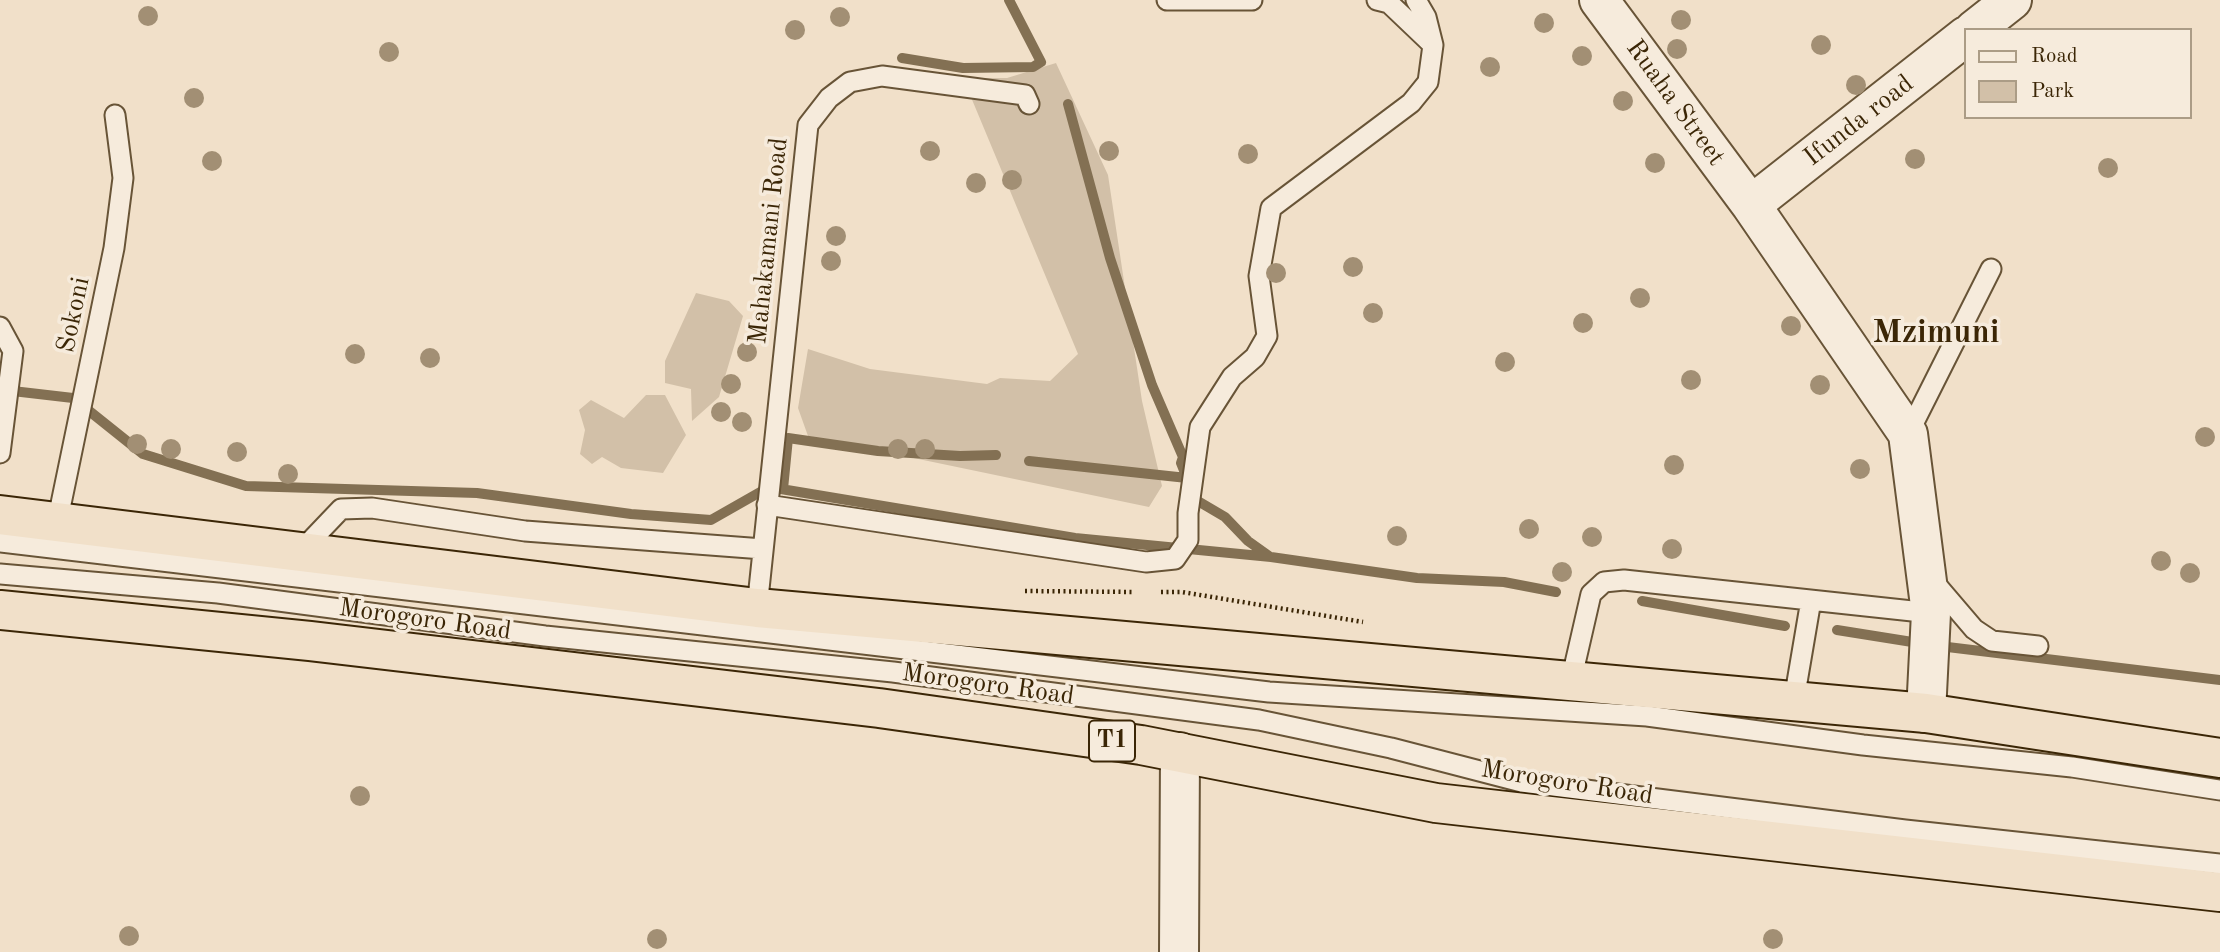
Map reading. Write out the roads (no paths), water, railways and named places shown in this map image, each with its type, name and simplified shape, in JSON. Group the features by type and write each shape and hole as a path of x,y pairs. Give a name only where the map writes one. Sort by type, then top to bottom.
{"highway":[{"name":"Morogoro Road","path":"0,515 757,608 1926,713 2220,758"},
{"name":"Morogoro Road","path":"0,610 310,641 865,706 1180,752 1436,803 2220,892"}],"street":[{"name":"Ruaha Street","path":"1599,0 1751,205 1908,433"},
{"path":"1977,28 2012,0"},
{"name":"Ifunda road","path":"1751,205 1965,37"},
{"path":"1908,433 1931,613 1926,713"},
{"path":"1180,752 1180,952"}],"lane":[{"path":"1167,0 1252,0"},
{"path":"1377,0 1389,3 1433,45"},
{"path":"767,505 1146,562 1175,559 1188,540 1188,513 1200,427 1232,377 1255,357 1267,336 1259,276 1271,208 1411,103 1428,82 1433,45 1426,17 1416,0"},
{"name":"Mahakamani Road","path":"757,608 808,125 829,98 850,82 882,76 1026,95 1029,104"},
{"name":"Sokoni","path":"57,523 114,248 123,178 116,115"},
{"path":"1908,433 1991,269"},
{"path":"0,327 13,351 0,453"},
{"path":"299,552 341,509 362,508 525,531 763,549"},
{"name":"Morogoro Road","path":"0,542 1269,692 1647,716 1863,745 2071,767 2220,790"},
{"path":"1926,572 1974,629 1992,641 2038,646"},
{"name":"Morogoro Road","path":"0,574 218,593 545,636 893,672 1259,720 1391,748 1522,782 1905,830 2220,864"},
{"path":"1571,681 1591,594 1604,582 1624,580 1931,613"},
{"path":"1794,700 1811,600"}],"waterway":[{"path":"902,58 963,68 1033,67 1041,62 1009,0"},
{"path":"1029,461 1187,478 1181,463 1183,457 1152,385 1110,258 1068,104"},
{"path":"4,390 73,398 143,454 246,486 477,493 631,514 711,520 769,487 1075,538 1271,557 1417,578 1504,582 1556,592"},
{"path":"783,489 788,438 878,451 960,456 996,455"},
{"path":"1191,497 1225,517 1248,541 1269,556"},
{"path":"1642,601 1785,626"},
{"path":"1837,630 1931,645 2220,680"}],"district":[{"name":"Mzimuni","path":"1936,333"}]}
